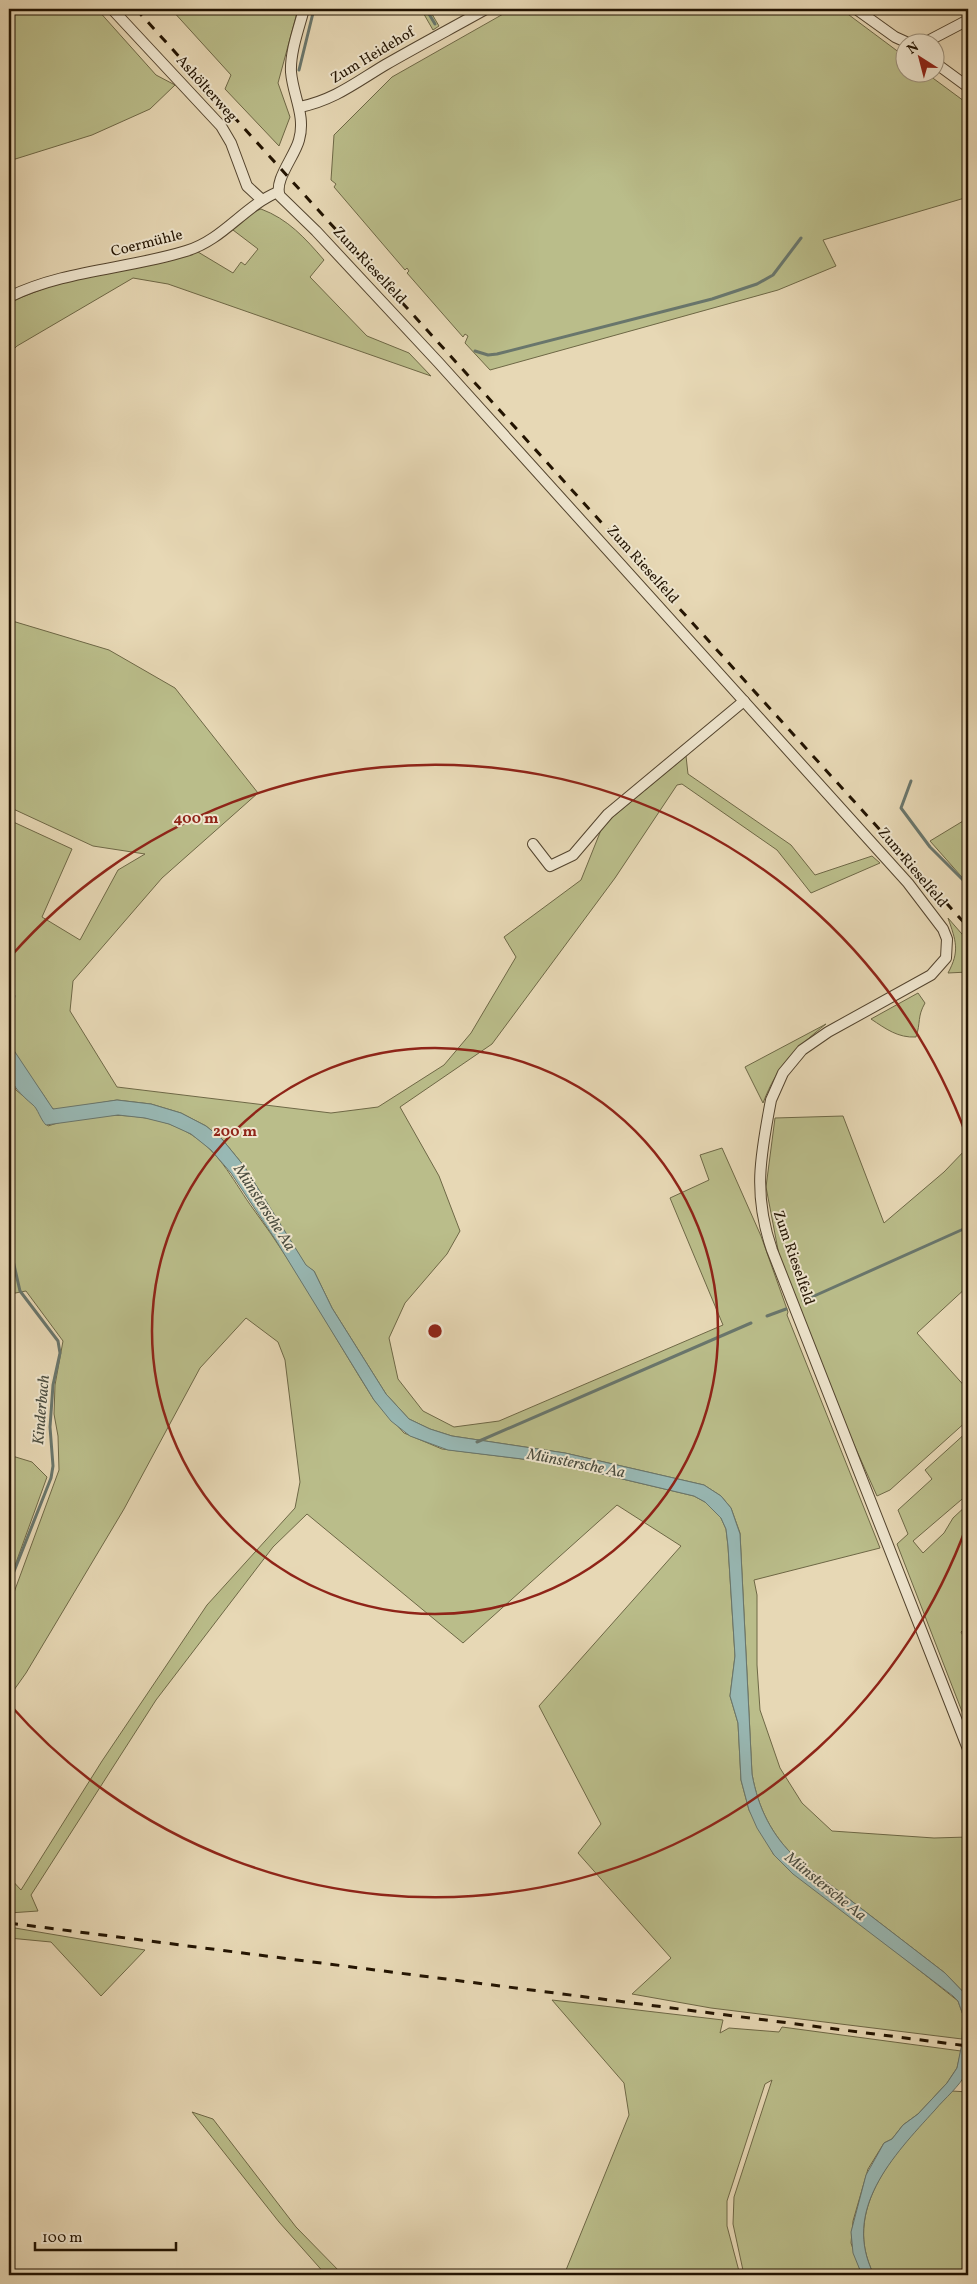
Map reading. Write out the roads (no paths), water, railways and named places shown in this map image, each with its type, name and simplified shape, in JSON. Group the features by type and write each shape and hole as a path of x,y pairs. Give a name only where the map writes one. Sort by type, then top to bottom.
{"street":[{"name":"Ashölterweg","path":"112,9 221,126 231,142 247,186 260,199"},
{"path":"278,192 280,178 289,166 299,141 301,127 300,107 291,71 304,9"},
{"name":"Zum Heidehof","path":"300,107 322,102 336,96 385,65 486,9"},
{"path":"856,9 894,37"},
{"path":"944,33 968,20"},
{"path":"944,69 968,87"},
{"name":"Coermühle","path":"9,297 60,280 178,253 202,245 232,226 260,199 278,192"},
{"name":"Zum Rieselfeld","path":"278,192 438,362 908,883 938,921 947,939 946,958 931,975 828,1032 802,1050 791,1062 776,1087 771,1100 759,1186 762,1218 772,1250 968,1749"},
{"path":"533,844 550,866 573,855 608,814 744,701"}],"water":[{"path":"9,978 15,996 9,1023"},
{"name":"Münstersche Aa","path":"9,1043 53,1109 117,1100 151,1104 181,1113 206,1126 222,1139 244,1166 306,1265 314,1271 332,1308 386,1394 409,1419 430,1429 452,1436 565,1453 704,1485 721,1496 731,1508 740,1534 752,1774 758,1798 767,1821 780,1841 797,1859 945,1973 968,1997 970,2048 967,2072 903,2146 876,2185 868,2206 864,2228 865,2251 874,2275 862,2275 853,2253 851,2232 866,2175 884,2143 892,2139 903,2125 918,2114 947,2083 957,2068 962,2043 963,2015 958,2001 953,1996 793,1874 774,1855 757,1828 749,1810 741,1780 738,1723 730,1696 735,1656 728,1546 726,1529 721,1518 705,1502 694,1496 555,1463 448,1450 410,1436 391,1421 374,1400 275,1239 231,1173 211,1150 191,1134 169,1124 145,1118 118,1115 46,1125 35,1107 18,1090 11,1078 9,1071"}],"waterway":[{"path":"299,70 314,9"},
{"path":"426,9 435,24"},
{"path":"475,351 488,355 497,354 712,299 757,284 773,275 801,238"},
{"path":"911,781 901,808 930,847 968,885"},
{"path":"803,1301 968,1227"},
{"name":"Kinderbach","path":"9,1243 20,1291 58,1341 60,1353 53,1385 50,1427 53,1466 51,1478 9,1584"},
{"path":"767,1316 786,1309"},
{"path":"477,1442 751,1323"}],"railway":[{"path":"136,9 968,927"},
{"path":"9,1923 968,2046"}]}
